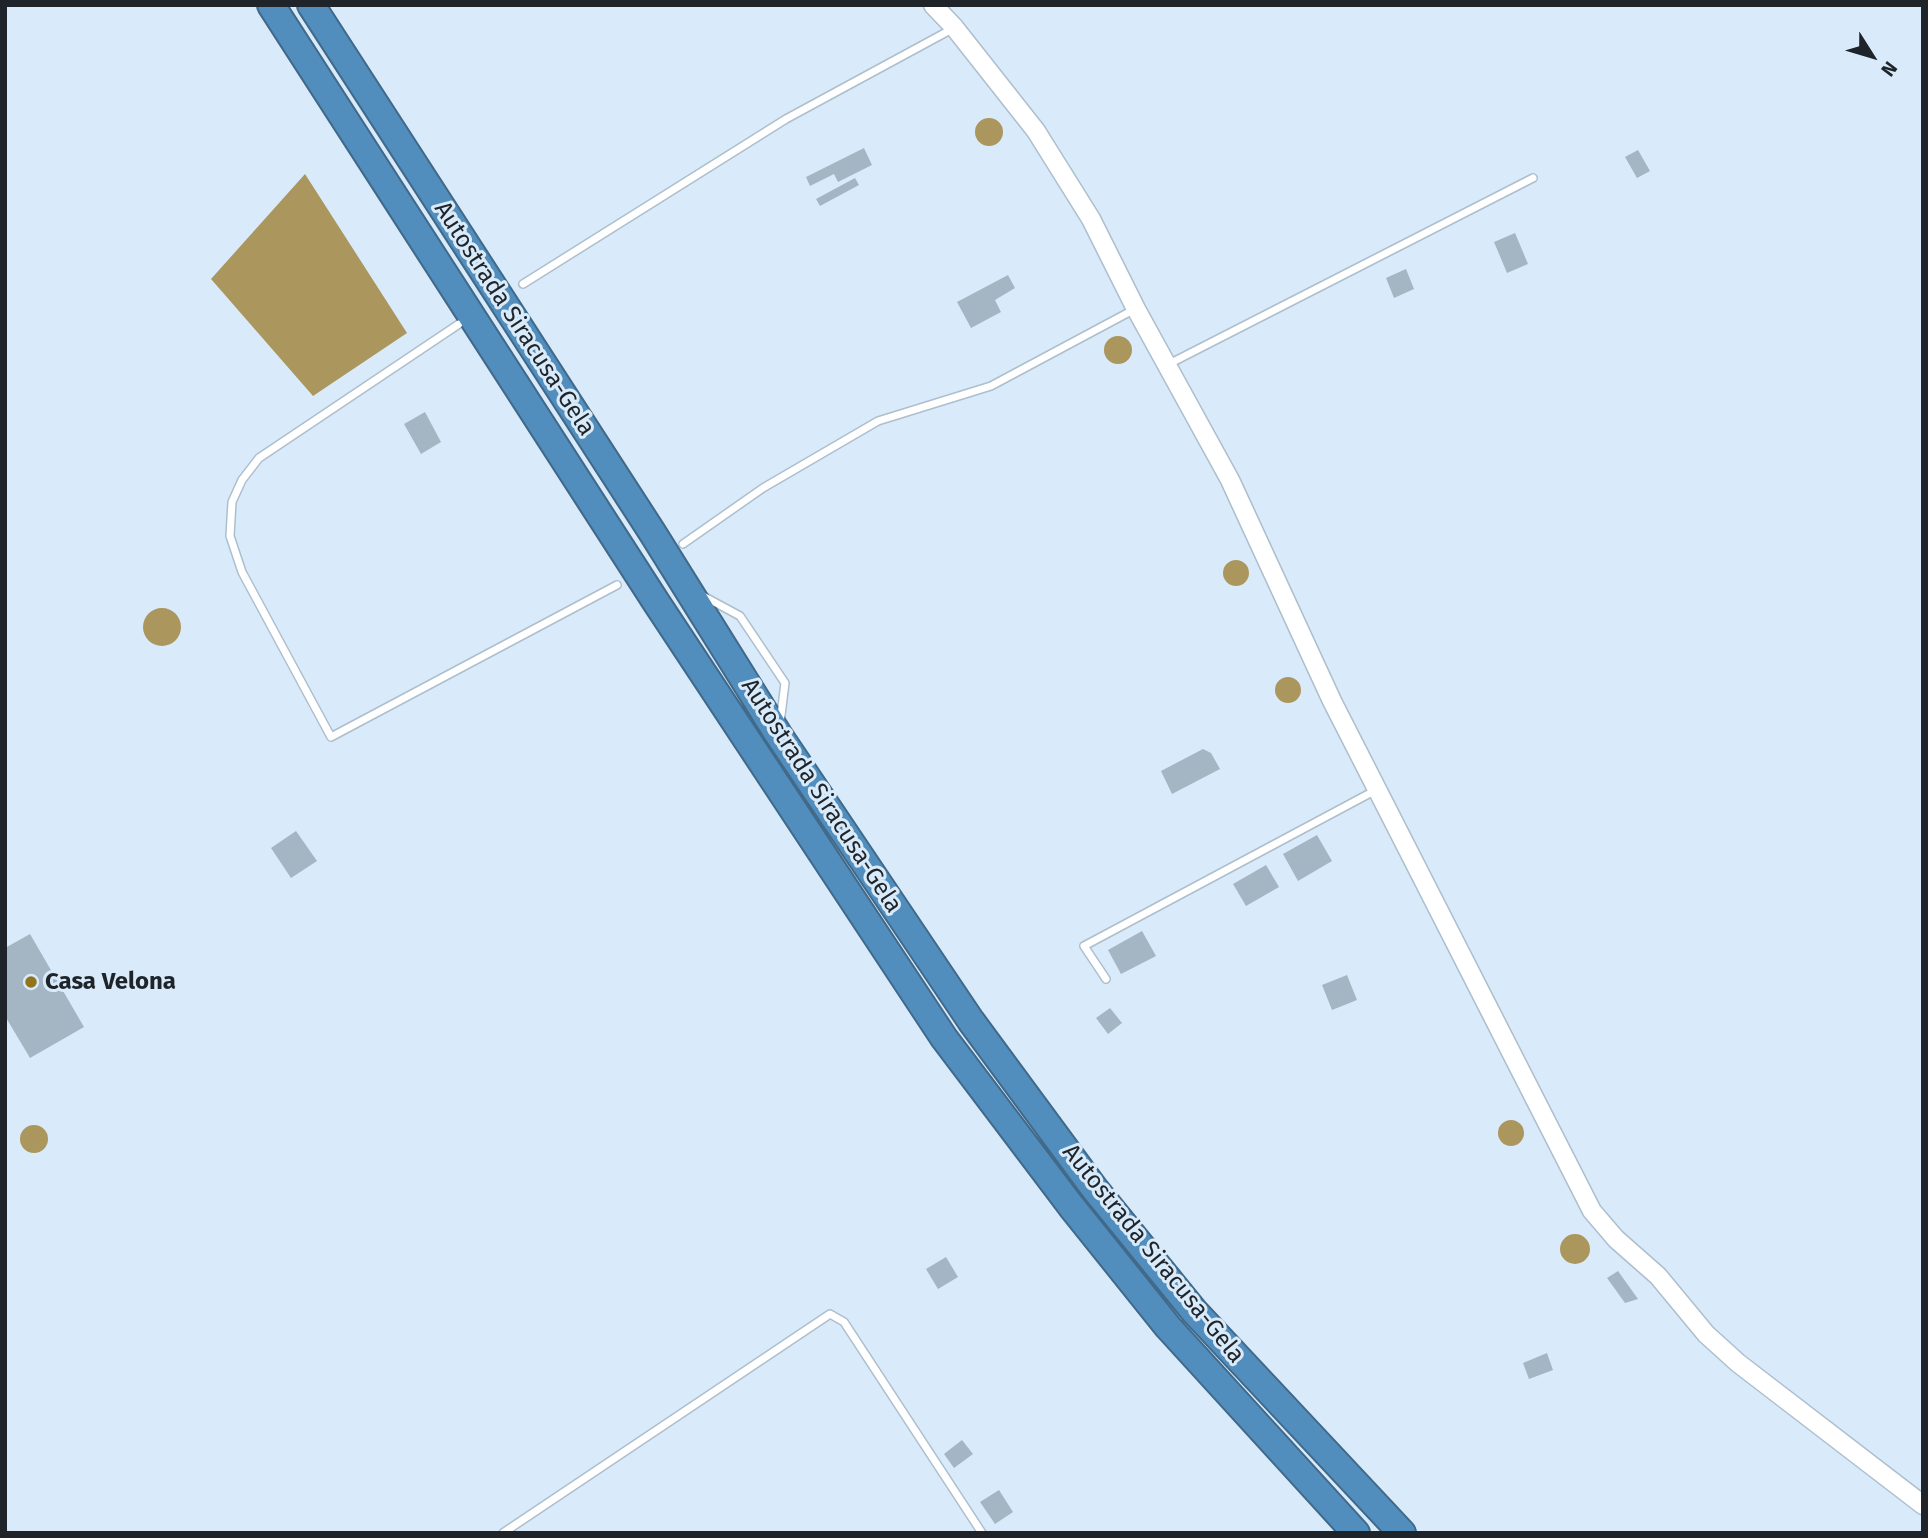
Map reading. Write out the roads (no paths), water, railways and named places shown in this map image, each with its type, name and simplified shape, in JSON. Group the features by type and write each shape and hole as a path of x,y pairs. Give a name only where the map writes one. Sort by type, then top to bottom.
{"highway":[{"name":"Autostrada Siracusa-Gela","path":"271,5 649,590 944,1038 1071,1206 1168,1327 1356,1533"},
{"name":"Autostrada Siracusa-Gela","path":"311,5 686,586 778,734 971,1021 1094,1188 1194,1311 1402,1533"}],"street":[{"path":"933,5 954,27 1036,131 1091,219 1136,309 1230,480 1332,701 1592,1211 1616,1239 1658,1276 1706,1334 1738,1363 1923,1505"}],"lane":[{"path":"523,284 786,120 954,27"},
{"path":"1167,365 1533,178"},
{"path":"684,544 763,488 877,421 991,386 1136,309"},
{"path":"459,324 259,458 242,480 232,502 230,536 242,572 331,737 617,585"},
{"path":"1106,979 1084,946 1377,789"},
{"path":"503,1533 830,1314 844,1322 982,1533"}],"place":[{"name":"Casa Velona","path":"31,982"}]}
